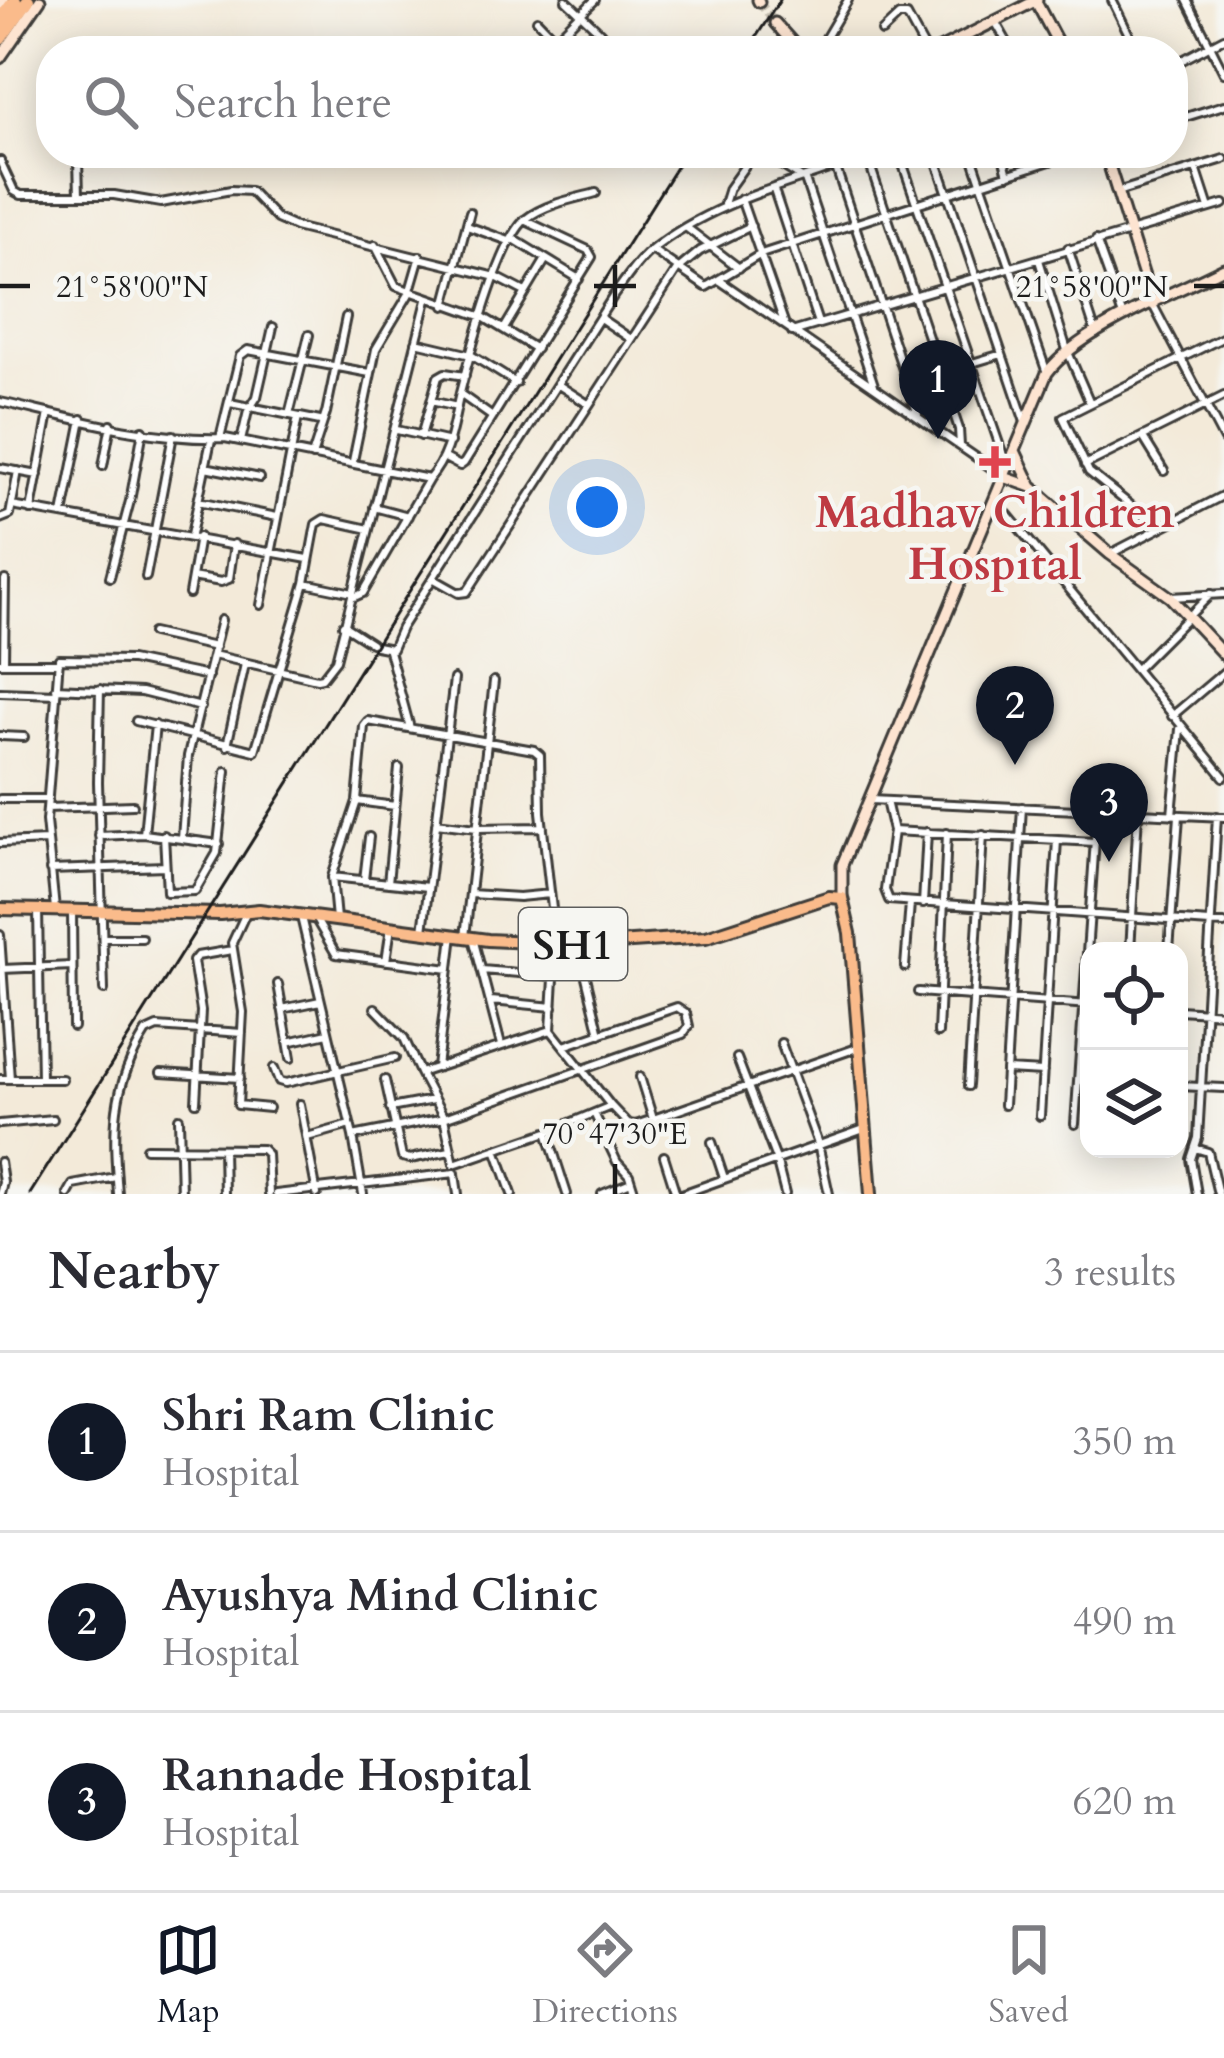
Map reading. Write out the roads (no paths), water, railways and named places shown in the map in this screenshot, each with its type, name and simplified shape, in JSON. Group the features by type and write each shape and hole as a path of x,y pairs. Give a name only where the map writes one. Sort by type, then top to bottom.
{"highway":[{"path":"0,21 15,0"},
{"path":"0,40 28,0"}],"main road":[{"path":"0,58 40,0"},
{"path":"966,36 1036,0 1054,36"},
{"path":"775,23 787,36"},
{"path":"1110,168 1153,305"},
{"path":"871,1194 842,865 1047,373 1067,350 1224,268"},
{"path":"1015,452 1032,487"},
{"path":"1006,473 1032,487 1110,554 1170,596 1224,656"},
{"name":"SH1","path":"0,909 220,914 248,910 464,937 578,944 706,938 830,897 842,898"}],"street":[{"path":"566,0 601,34"},
{"path":"557,36 595,0"},
{"path":"827,36 848,0"},
{"path":"1112,0 1130,36"},
{"path":"1187,0 1224,73"},
{"path":"882,32 899,16 907,16 918,36"},
{"path":"537,20 553,36"},
{"path":"995,21 1004,36"},
{"path":"1188,56 1224,38"},
{"path":"1188,116 1224,105"},
{"path":"1117,192 1224,159"},
{"path":"0,161 17,194 113,195 161,202 236,189 250,191 277,219 295,227 496,277 525,292"},
{"path":"78,168 79,195"},
{"path":"724,204 729,188 746,168"},
{"path":"784,168 805,180 875,389"},
{"path":"410,728 392,647 600,318 652,250 724,204 805,180 827,168"},
{"path":"832,168 856,224 919,418"},
{"path":"874,168 960,432 960,446"},
{"path":"904,168 1006,473"},
{"path":"939,168 1026,425"},
{"path":"976,168 1047,373"},
{"path":"1007,168 1009,175"},
{"path":"652,250 702,286 761,254 1029,168"},
{"path":"1196,168 1209,208"},
{"path":"774,190 818,325"},
{"path":"305,584 352,595 364,593 445,458 471,355 510,239 524,220 565,200 596,193"},
{"path":"741,199 789,330"},
{"path":"789,330 1010,270 1068,248 1224,204"},
{"path":"446,305 470,212"},
{"path":"445,458 460,466 464,463 590,261 591,252 524,220"},
{"path":"466,226 510,239 579,279"},
{"path":"434,578 458,593 467,592 677,270 751,226"},
{"path":"687,228 739,268"},
{"path":"1096,241 1124,320"},
{"path":"375,244 394,284 409,294 483,316 536,349"},
{"path":"1068,248 1096,334"},
{"path":"352,462 378,345 409,294 420,256"},
{"path":"504,328 546,259"},
{"path":"1039,259 1067,350 1090,403"},
{"path":"719,280 1006,473"},
{"path":"152,633 244,664 322,678 336,660 427,300"},
{"path":"1153,305 1224,440"},
{"path":"312,456 346,317"},
{"path":"600,318 632,339"},
{"path":"241,441 274,327"},
{"path":"261,604 309,335"},
{"path":"1159,528 1085,466 1062,420 1224,337"},
{"path":"416,342 471,355 516,383"},
{"path":"189,594 205,467 230,403 240,356 248,350 370,373"},
{"path":"909,382 1002,354"},
{"path":"422,436 441,374 465,376"},
{"path":"557,384 588,404"},
{"path":"460,394 492,417"},
{"path":"1085,466 1224,396"},
{"path":"431,401 457,407"},
{"path":"0,402 173,435 241,441 429,479"},
{"path":"230,403 322,421"},
{"path":"31,509 50,413"},
{"path":"62,514 82,419"},
{"path":"103,466 110,424"},
{"path":"110,577 143,430"},
{"path":"397,430 450,442"},
{"path":"146,577 173,435"},
{"path":"1143,436 1164,471"},
{"path":"205,467 260,478"},
{"path":"0,468 38,475"},
{"path":"0,519 8,518 18,471"},
{"path":"1110,554 1224,495"},
{"path":"995,499 1224,777"},
{"path":"198,501 277,517"},
{"path":"12,506 308,559"},
{"path":"374,507 408,516"},
{"path":"136,721 227,746 258,748 321,519 369,529"},
{"path":"192,577 226,581 234,544"},
{"path":"5,580 2,663 57,663"},
{"path":"1136,669 1191,619 1210,594"},
{"path":"1170,596 1224,594"},
{"path":"182,838 192,736 221,620"},
{"path":"342,633 392,647"},
{"path":"55,909 46,803 57,663 63,657 131,660 208,676"},
{"path":"227,746 244,664"},
{"path":"1172,716 1224,672"},
{"path":"423,931 454,679"},
{"path":"437,1067 449,969 464,937 494,681"},
{"path":"0,692 100,689 141,692 201,706"},
{"path":"100,689 104,990"},
{"path":"336,919 332,877 357,801 365,723 540,755 556,944 551,1030 611,1106 632,1125 857,1048"},
{"path":"144,834 155,725"},
{"path":"1170,942 1180,726"},
{"path":"0,736 24,737"},
{"path":"388,883 399,768"},
{"path":"164,836 167,892 195,891 219,844 226,771"},
{"path":"0,799 133,806"},
{"path":"870,800 1221,816 1191,1163 1197,1194"},
{"path":"357,801 396,806"},
{"path":"886,801 893,831 886,896 896,902 1224,924"},
{"path":"1004,1105 1022,807"},
{"path":"1089,942 1097,811"},
{"path":"1131,942 1138,813"},
{"path":"436,823 477,828 543,826"},
{"path":"893,831 1095,842"},
{"path":"923,904 927,832"},
{"path":"938,1033 947,833"},
{"path":"99,836 144,834 219,844"},
{"path":"968,1086 982,835"},
{"path":"364,880 369,837"},
{"path":"1040,1116 1057,840"},
{"path":"0,843 47,841"},
{"path":"50,870 165,866"},
{"path":"332,877 428,887"},
{"path":"470,894 550,894"},
{"path":"905,967 910,903"},
{"path":"38,909 41,1079"},
{"path":"72,910 73,1027"},
{"path":"248,910 232,950 244,1012 238,1105 269,1108"},
{"path":"307,915 332,952 449,969"},
{"path":"307,915 362,1190"},
{"path":"386,961 391,927"},
{"path":"0,935 5,1078 62,1079"},
{"path":"464,937 482,970 501,1046"},
{"path":"104,938 142,938"},
{"path":"578,944 600,1034"},
{"path":"196,1102 200,1030 194,958 232,950"},
{"path":"2,969 72,966"},
{"path":"482,970 554,976"},
{"path":"278,985 291,1058"},
{"path":"918,992 1080,1003"},
{"path":"282,1009 321,1001"},
{"path":"491,1001 553,1007"},
{"path":"353,1136 444,1118 683,1034 688,1026 684,1010 677,1007 564,1046"},
{"path":"375,1008 404,1038 444,1118 458,1194"},
{"path":"1188,1010 1224,1013"},
{"path":"118,1194 118,1088 150,1028 242,1033"},
{"path":"420,1073 551,1030"},
{"path":"288,1042 328,1033"},
{"path":"781,1043 818,1144 829,1194"},
{"path":"1075,1124 1082,1050"},
{"path":"274,1069 286,1083 395,1058"},
{"path":"737,1058 776,1159 784,1194"},
{"path":"1006,1070 1042,1072"},
{"path":"161,1073 240,1078"},
{"path":"640,1077 653,1119"},
{"path":"385,1080 405,1159 451,1151"},
{"path":"1188,1086 1224,1088"},
{"path":"391,1108 433,1100"},
{"path":"300,1104 316,1192"},
{"path":"146,1148 266,1150 273,1194 362,1190 454,1169 611,1106"},
{"path":"594,1112 635,1194"},
{"path":"179,1118 181,1194"},
{"path":"0,1124 53,1119"},
{"path":"307,1137 350,1125"},
{"path":"664,1156 679,1194 864,1129"},
{"path":"547,1132 567,1194"},
{"path":"712,1142 724,1178"},
{"path":"1195,1148 1208,1152 1218,1194"},
{"path":"223,1149 224,1194"},
{"path":"496,1150 512,1194"},
{"path":"0,1162 0,1194"},
{"path":"68,1194 73,1185 116,1178"},
{"path":"602,1194 632,1182"}],"tunnel":[{"path":"759,2 775,23"}],"railway":[{"path":"757,36 780,0"},
{"path":"30,1194 676,168"}],"place":[{"name":"Shri Ram Clinic","path":"938,439"},
{"name":"Madhav Children Hospital","path":"995,462"},
{"name":"Ayushya Mind Clinic","path":"1015,765"},
{"name":"Rannade Hospital","path":"1109,862"}]}
